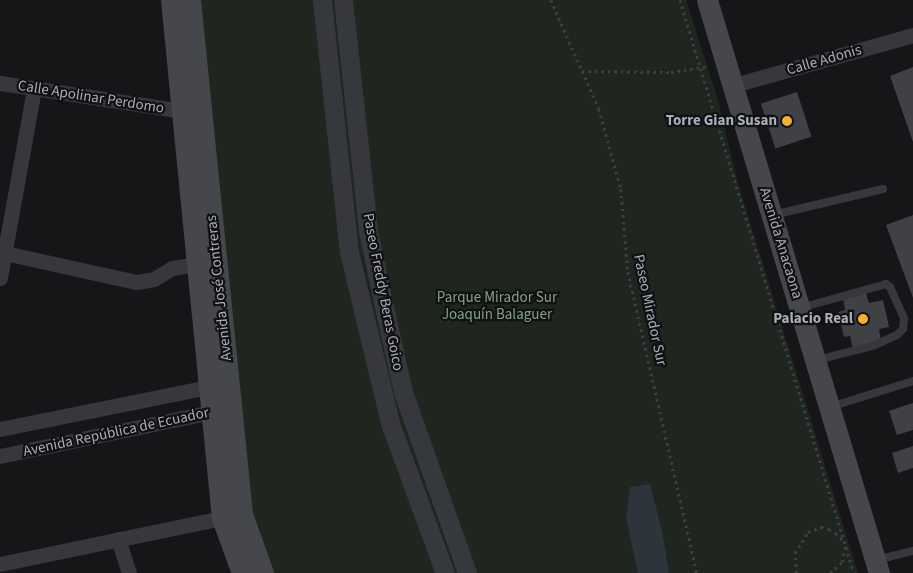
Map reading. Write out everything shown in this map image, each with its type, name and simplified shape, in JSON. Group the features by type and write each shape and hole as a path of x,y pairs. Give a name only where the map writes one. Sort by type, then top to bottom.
{"main road":[{"name":"Avenida José Contreras","path":"170,0 197,264 219,384"},
{"name":"Avenida José Contreras","path":"190,0 222,410 242,514 263,573"},
{"name":"Avenida Anacaona","path":"707,0 817,360 877,567"},
{"name":"Avenida José Contreras","path":"222,410 222,518 242,573"}],"street":[{"name":"Paseo Freddy Beras Goico","path":"322,0 349,252 390,422 444,573"},
{"name":"Paseo Freddy Beras Goico","path":"343,0 368,231 385,311 403,392 467,573"},
{"name":"Calle Adonis","path":"734,86 913,35"},
{"name":"Calle Apolinar Perdomo","path":"0,83 182,111"},
{"path":"0,278 34,89"},
{"path":"3,253 137,282 154,279 172,268 197,264"},
{"name":"Avenida República de Ecuador","path":"0,429 219,384"},
{"name":"Avenida República de Ecuador","path":"0,456 222,410"},
{"path":"0,564 222,518"},
{"path":"118,540 129,573"}],"lane":[{"path":"773,215 883,189"},
{"path":"800,308 886,284 890,287 904,319 903,329 897,335 872,346 817,360"},
{"path":"830,406 913,381"},
{"path":"877,567 913,551"}],"path":[{"name":"Paseo Mirador Sur","path":"551,0 599,109 621,189 628,272 697,573"},
{"path":"680,0 854,573"},
{"path":"582,71 662,72 700,68 726,59"},
{"path":"796,573 795,553 808,532 821,527 836,533 845,547 842,562 830,573"}],"green space":[{"name":"Parque Mirador Sur Joaquín Balaguer","path":"199,0 686,0 716,93 738,183 858,573 271,573 249,513"}],"shaded area":[{"path":"650,484 662,531 669,573 638,573 633,551 626,518 630,487"}],"building":[{"path":"913,67 913,142 890,76"},
{"name":"Torre Gian Susan","path":"797,92 812,137 775,148 761,104"},
{"path":"913,215 913,298 886,225"},
{"name":"Palacio Real","path":"866,293 869,303 883,300 889,327 879,329 881,342 853,348 850,336 844,337 838,312 845,310 843,298"},
{"path":"913,403 913,430 897,435 889,411"},
{"path":"913,446 913,468 898,473 892,453"}],"place":[{"name":"Torre Gian Susan","path":"787,121"},
{"name":"Palacio Real","path":"863,319"}]}
